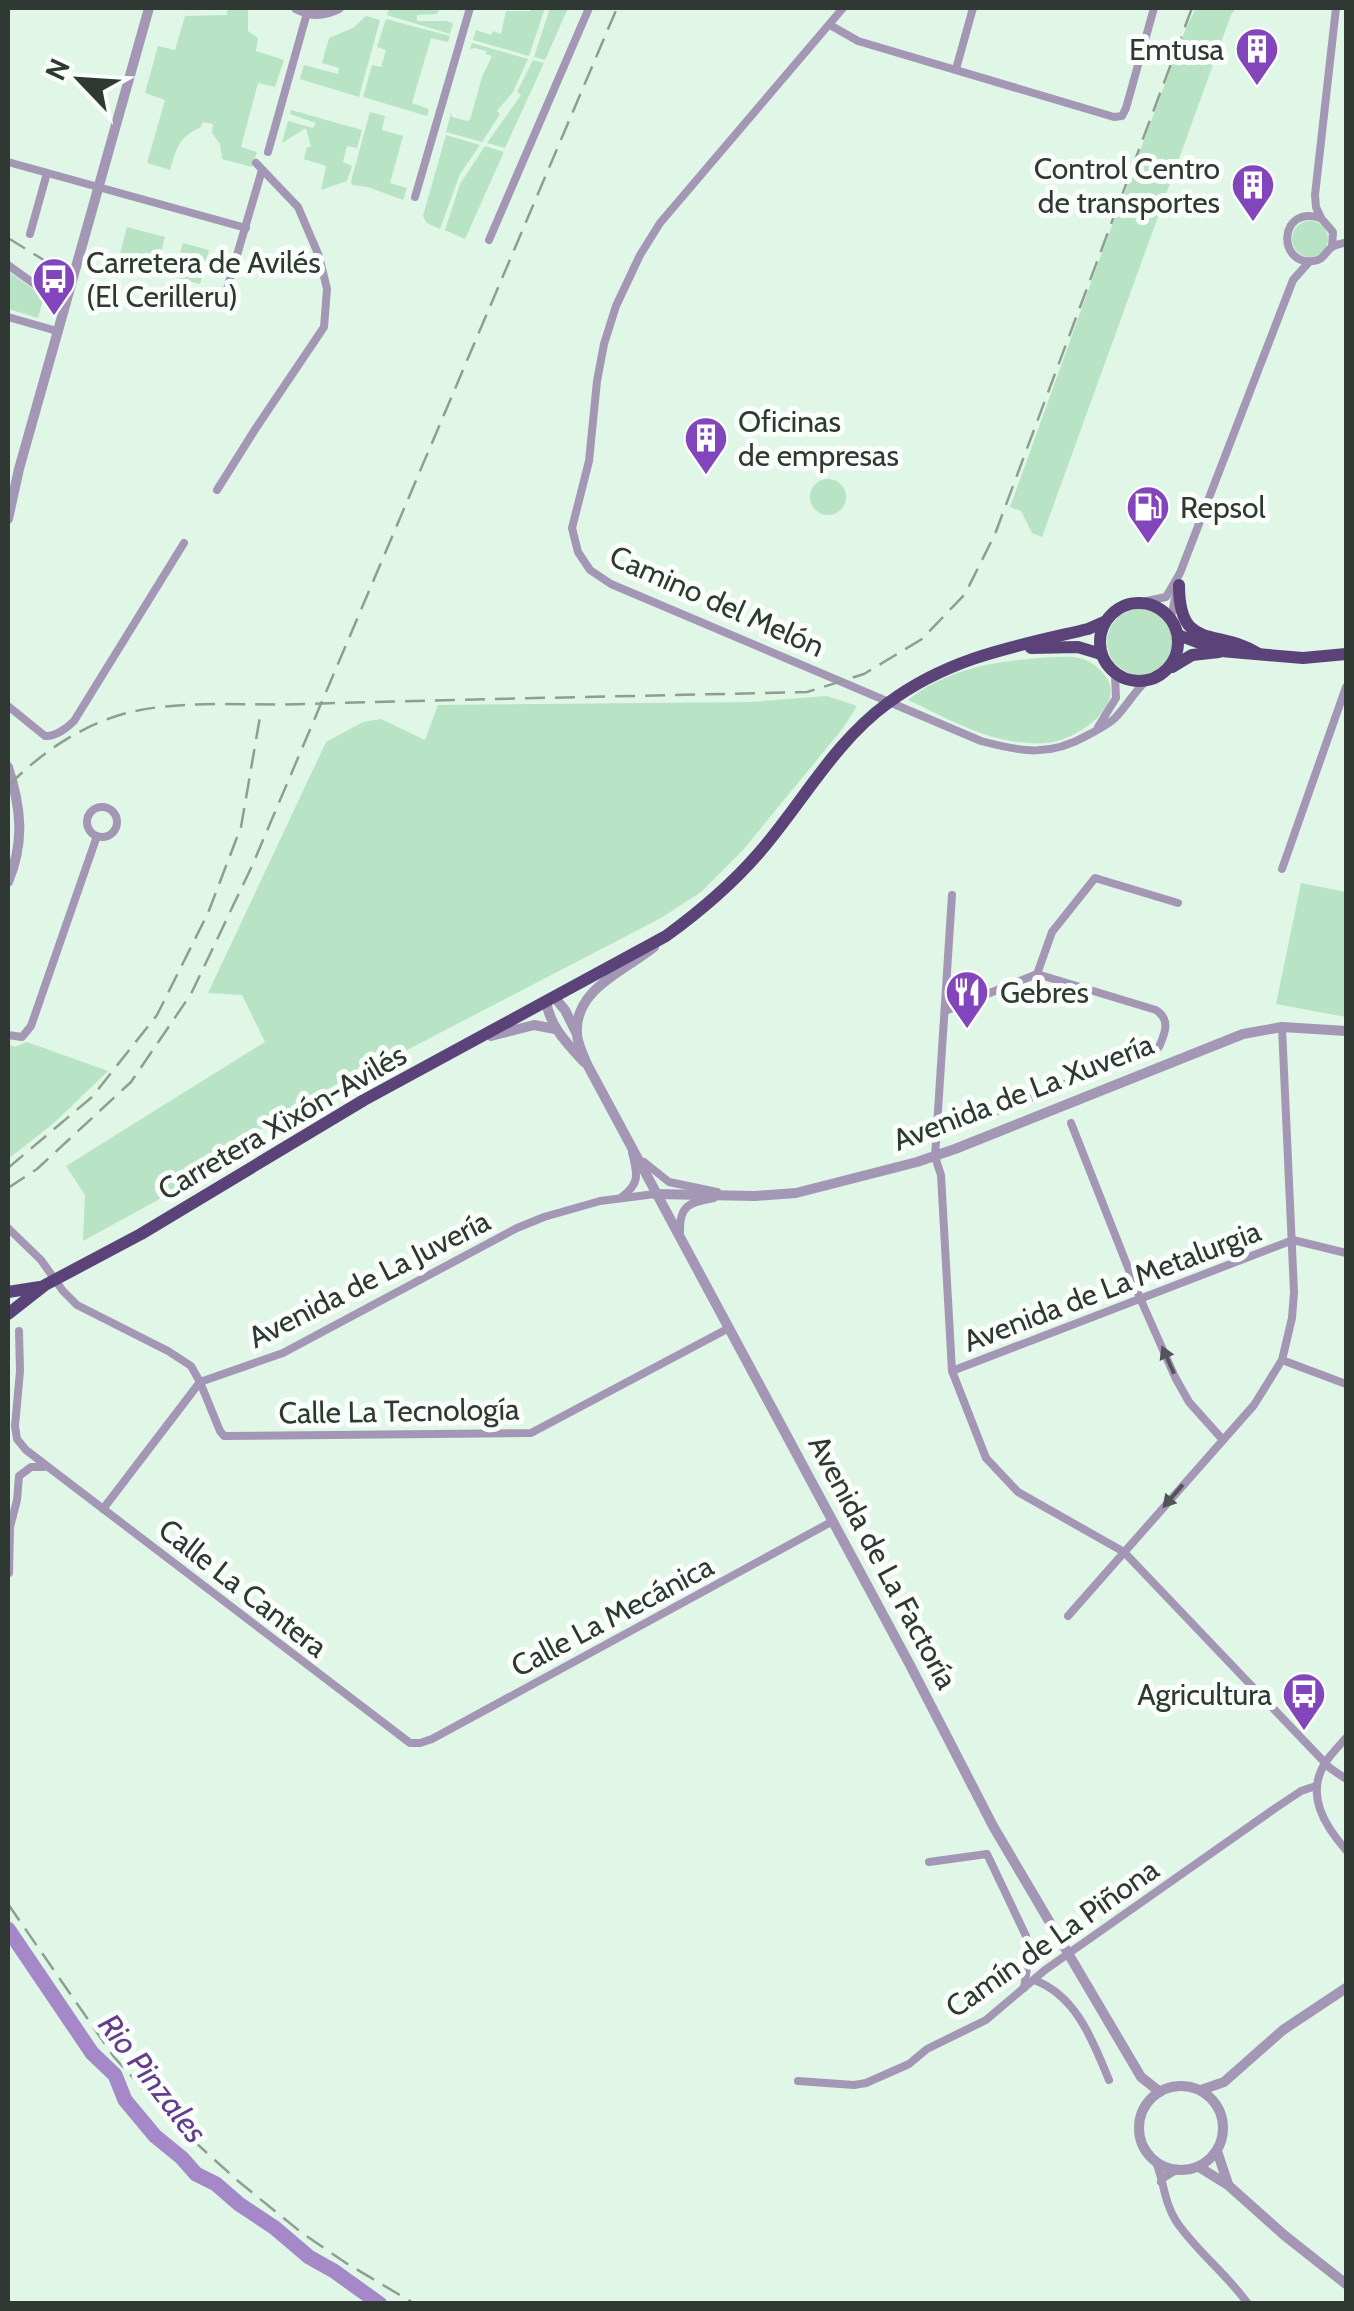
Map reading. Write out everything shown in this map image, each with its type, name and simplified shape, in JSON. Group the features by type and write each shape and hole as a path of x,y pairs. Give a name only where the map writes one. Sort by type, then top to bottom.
{"highway":[{"path":"1179,579 1180,612 1185,622 1204,636 1242,644 1262,656"},
{"path":"1168,670 1177,654 1178,636 1171,618 1152,604 1142,602 1112,612 1104,622 1099,641 1101,654 1115,674 1128,680 1146,682 1168,670 1192,656 1222,651"},
{"name":"Carretera Xixón-Avilés","path":"8,1314 44,1286 140,1234 364,1100 666,936 704,908 757,855 835,754 886,704 972,657 1104,622"},
{"path":"1178,636 1222,651 1262,656 1346,654"},
{"name":"Carretera Xixón-Avilés","path":"1009,648 1078,647 1101,654"},
{"name":"Carretera Xixón-Avilés","path":"8,1292 44,1286"}],"street":[{"path":"8,519 149,8"},
{"path":"296,8 308,13 329,13 339,8"},
{"path":"416,197 470,8"},
{"path":"488,240 589,8"},
{"name":"Camino del Melón","path":"843,8 660,223 640,255 616,306 596,381 589,461 572,528 578,552 590,570 611,584 981,741 1033,751 1072,744 1115,718 1146,682"},
{"path":"956,70 974,8"},
{"path":"830,24 858,41 1114,117 1122,116 1126,108 1154,8"},
{"path":"1336,8 1315,195 1321,218 1346,241"},
{"path":"268,152 308,13"},
{"path":"8,162 246,228"},
{"path":"217,490 324,327 327,289 319,256 298,207 259,166 246,228 222,306"},
{"path":"30,234 46,174"},
{"path":"1305,216 1315,195"},
{"path":"1171,618 1179,579 1293,280 1294,266 1287,239 1290,227 1305,216 1321,218"},
{"path":"1332,232 1332,247"},
{"path":"1293,280 1309,262 1346,241"},
{"path":"1290,250 1309,262"},
{"path":"8,265 64,306"},
{"path":"8,317 57,331"},
{"path":"8,706 45,736 67,728 184,543"},
{"path":"1142,602 1166,597 1179,579"},
{"path":"1096,731 1116,698 1115,674"},
{"path":"1282,869 1346,687"},
{"path":"8,768 20,823 19,845 8,882"},
{"path":"107,808 115,814 117,824 107,836 97,836 90,830 88,817 93,809 107,808"},
{"path":"8,1035 22,1037 31,1026 97,836"},
{"path":"1037,974 1052,932 1096,878 1178,903"},
{"path":"952,896 935,1157 941,1175 952,1370 986,1458 1018,1492 1124,1552 1325,1762 1346,1779"},
{"path":"577,1035 582,1008 594,988 637,961 666,936"},
{"path":"936,1136 1159,1047 1166,1022 1156,1010 1037,974 944,1010"},
{"name":"Avenida de La Factoría","path":"588,1066 555,1029 548,1015 550,999 565,1010 588,1066 655,1194 993,1826 1141,2078 1160,2092"},
{"path":"470,1042 520,1027 555,1029"},
{"path":"1068,1616 1254,1405 1282,1360 1292,1318 1293,1240 1282,1027"},
{"name":"Avenida de La Xuvería","path":"655,1194 796,1193 935,1157 1243,1034 1282,1027 1346,1030"},
{"path":"1072,1123 1140,1298 1189,1402 1223,1440"},
{"path":"631,1148 650,1170 669,1182 728,1195"},
{"path":"621,1198 637,1180 631,1148"},
{"name":"Avenida de La Juvería","path":"200,1382 283,1353 517,1228 600,1201 655,1194"},
{"path":"682,1243 681,1215 686,1207 728,1195"},
{"path":"8,1228 82,1308 168,1351 191,1366 200,1382 102,1508"},
{"name":"Avenida de La Metalurgia","path":"952,1370 1293,1240 1346,1253"},
{"name":"Calle La Tecnología","path":"200,1382 224,1436 531,1433 729,1328"},
{"name":"Calle La Cantera","path":"19,1331 20,1371 14,1379 17,1439 26,1450 410,1744"},
{"path":"1282,1360 1346,1384"},
{"path":"8,1573 10,1527 18,1500 19,1476 30,1468 49,1468"},
{"name":"Calle La Mecánica","path":"410,1744 432,1739 833,1521"},
{"path":"1346,1738 1325,1762 1316,1786 1322,1815 1346,1850"},
{"name":"Camín de La Piñona","path":"798,2081 866,2083 909,2064 927,2048 986,2020 1045,1970 1277,1807 1316,1786"},
{"path":"929,1862 987,1854 1026,1936 1029,1968 1024,1988"},
{"path":"1034,1980 1061,1994 1090,2034 1110,2080"},
{"path":"1224,2082 1217,2105 1224,2128 1217,2151 1199,2167 1184,2171 1156,2162 1147,2154 1139,2131 1140,2119 1144,2108 1160,2092 1180,2086 1200,2090 1224,2082 1283,2030 1346,1988"},
{"name":"Avenida de La Factoría","path":"1141,2078 1144,2108"},
{"path":"1200,2090 1217,2105"},
{"path":"1217,2151 1228,2185"},
{"path":"1156,2162 1164,2196 1177,2222 1248,2304"},
{"path":"1199,2167 1228,2185 1346,2284"},
{"path":"1161,2182 1176,2170"}],"green space":[{"path":"228,8 248,8 248,31 258,38 256,51 284,60 275,87 258,83 241,147 257,152 252,167 222,159 220,144 212,133 213,124 203,122 179,144 170,170 147,163 165,100 145,93 158,46 175,50 185,16 227,15"},
{"path":"389,8 439,9 437,14 417,15 417,21 453,23 450,34 387,15"},
{"path":"545,8 529,56 473,40 476,30 501,34 506,11"},
{"path":"550,8 568,8 545,60 534,57"},
{"path":"1196,8 1236,8 1042,537 1032,533 1021,511 1010,507"},
{"path":"366,16 380,20 359,97 300,79 304,65 338,74 339,68 322,63 329,38 353,28"},
{"path":"386,19 450,36 448,42 431,38 412,103 429,109 427,116 363,97 372,65 381,67 386,50 377,47"},
{"path":"472,43 528,59 482,142 446,132 451,113 452,117 470,120 492,56 470,49"},
{"path":"533,60 544,63 505,148 487,143 521,95 517,92"},
{"path":"291,110 362,130 357,148 347,146 343,162 352,166 347,181 321,190 326,166 304,159 307,147 311,147 306,128 282,143 288,121 313,128 316,123 290,114"},
{"path":"370,112 385,116 382,130 403,136 390,183 407,188 403,200 352,185"},
{"path":"446,135 480,145 460,174 440,229 427,223 423,216"},
{"path":"485,146 504,152 465,239 445,230 460,184"},
{"path":"1310,221 1323,226 1328,239 1323,252 1310,257 1297,252 1292,239 1297,226"},
{"path":"127,227 165,237 161,253 173,258 170,268 120,254"},
{"path":"183,243 209,250 200,284 173,277"},
{"path":"8,271 44,297 38,318 8,309"},
{"path":"828,479 841,484 846,497 841,510 828,515 815,510 810,497 815,484"},
{"path":"1140,609 1164,618 1173,642 1164,666 1140,675 1116,666 1107,642 1116,618"},
{"path":"1070,657 1096,666 1110,685 1110,695 1107,706 1091,723 1057,741 1015,742 999,738 908,700 942,679 978,667"},
{"path":"827,696 857,706 743,850 701,892 661,918 282,1115 156,1201 83,1241 85,1195 66,1166 265,1042 242,995 208,993 326,742 363,722 381,719 425,740 438,705 750,702"},
{"path":"1301,883 1346,892 1346,1017 1276,1004"},
{"path":"27,1042 108,1071 54,1123 8,1159 8,1044 15,1047"}],"waterway":[{"name":"Rio Pinzales","path":"8,1929 92,2053 115,2075 125,2100 155,2136 196,2174 216,2184 309,2257 380,2304"}],"railway":[{"path":"8,1188 37,1169 131,1082 191,994 252,866 617,8"},
{"path":"8,786 75,734 144,709 213,704 807,692 864,674 922,639 965,594 995,534 1192,8"},
{"path":"8,238 60,270"},
{"path":"8,1168 92,1097 157,1015 208,913 241,827 261,711"},
{"path":"8,1904 114,2057 175,2124 302,2233 415,2304"}],"place":[{"name":"Emtusa","path":"1257,87"},
{"name":"Control Centro de transportes","path":"1253,223"},
{"name":"Carretera de Avilés (El Cerilleru)","path":"54,317"},
{"name":"Oficinas de empresas","path":"706,476"},
{"name":"Repsol","path":"1148,545"},
{"name":"Gebres","path":"967,1030"},
{"name":"Agricultura","path":"1304,1732"}]}
